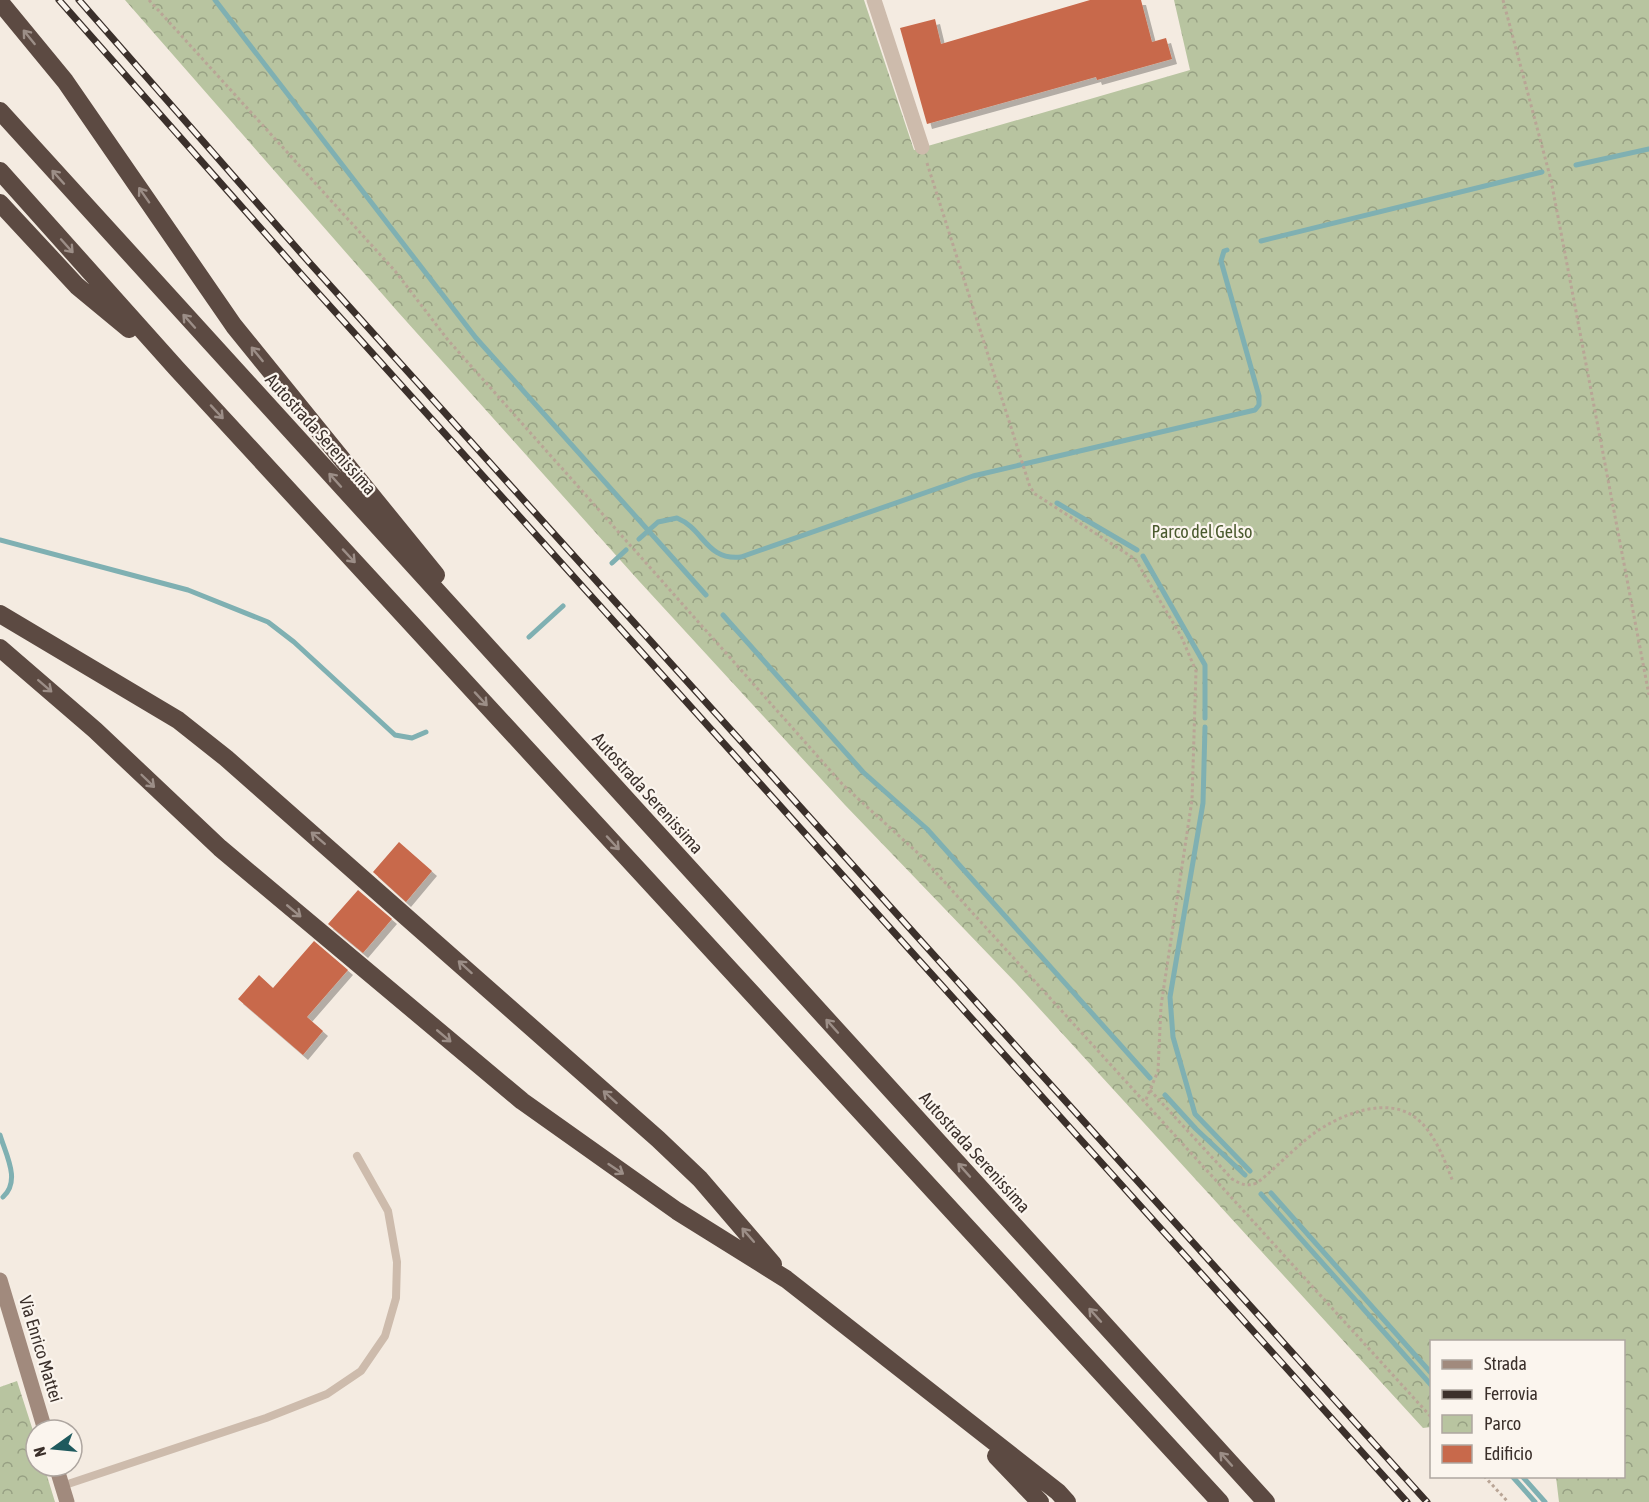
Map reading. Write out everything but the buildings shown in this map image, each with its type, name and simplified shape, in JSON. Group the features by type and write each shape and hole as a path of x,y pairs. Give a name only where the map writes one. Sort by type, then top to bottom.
{"highway":[{"path":"0,2 65,81 234,326 558,725"},
{"name":"Autostrada Serenissima","path":"0,111 1266,1502"},
{"path":"0,171 177,369 1220,1502"},
{"path":"0,203 77,286 177,369"},
{"path":"0,614 168,714 226,758 658,1139 700,1179 786,1279"},
{"path":"0,648 95,730 220,848 522,1101 677,1211 786,1279 1067,1502"},
{"path":"951,1409 1040,1502"}],"street":[{"path":"874,0 922,147"},
{"name":"Via Enrico Mattei","path":"0,1280 41,1418"},
{"path":"60,1478 67,1502"}],"lane":[{"path":"63,1486 266,1418 327,1394 360,1371 386,1336 396,1298 397,1262 388,1211 357,1156"}],"path":[{"path":"149,0 395,271 448,340 844,786 919,854 1430,1417"},
{"path":"1503,0 1551,180 1649,695"},
{"path":"922,147 1025,474 1035,494 1135,559 1181,636 1196,671 1192,800 1166,971 1158,1071 1145,1102"},
{"path":"1150,1090 1232,1179 1240,1184 1247,1186 1257,1183 1313,1134 1328,1125 1365,1110 1385,1107 1401,1109 1417,1118 1443,1157 1453,1182"},
{"path":"1486,1478 1508,1502"}],"green space":[{"name":"Parco del Gelso","path":"125,0 864,0 914,150 1190,70 1174,0 1649,0 1649,1502 1559,1502 1556,1478 1625,1478 1625,1340 1430,1340 1430,1427 1423,1428 1016,983 845,805 639,581 398,312"},
{"path":"17,1381 29,1418 24,1418 24,1478 48,1478 55,1502 0,1502 0,1387"}],"waterway":[{"path":"215,0 476,338 706,595"},
{"path":"1576,165 1649,149"},
{"path":"1261,241 1542,172"},
{"path":"639,539 658,522 677,518 686,523 720,554 741,557 973,476 1255,410 1259,405 1259,396 1221,261 1224,251 1227,250"},
{"path":"1057,503 1137,550"},
{"path":"0,540 188,590 268,622 294,642 395,735 412,738 426,732"},
{"path":"612,563 626,550"},
{"path":"1143,556 1205,665 1205,718"},
{"path":"529,637 563,606"},
{"path":"723,615 863,772 927,829 1150,1078"},
{"path":"1205,727 1203,803 1170,997 1173,1037 1195,1114 1250,1171"},
{"path":"1165,1095 1196,1129 1245,1175"},
{"path":"0,1135 12,1176 8,1191 3,1197"},
{"path":"1271,1193 1430,1372"},
{"path":"1261,1194 1430,1384"},
{"path":"1514,1478 1535,1502"},
{"path":"1524,1478 1545,1502"}],"railway":[{"path":"59,0 301,274 1407,1502"},
{"path":"79,0 308,261 1427,1502"}]}
